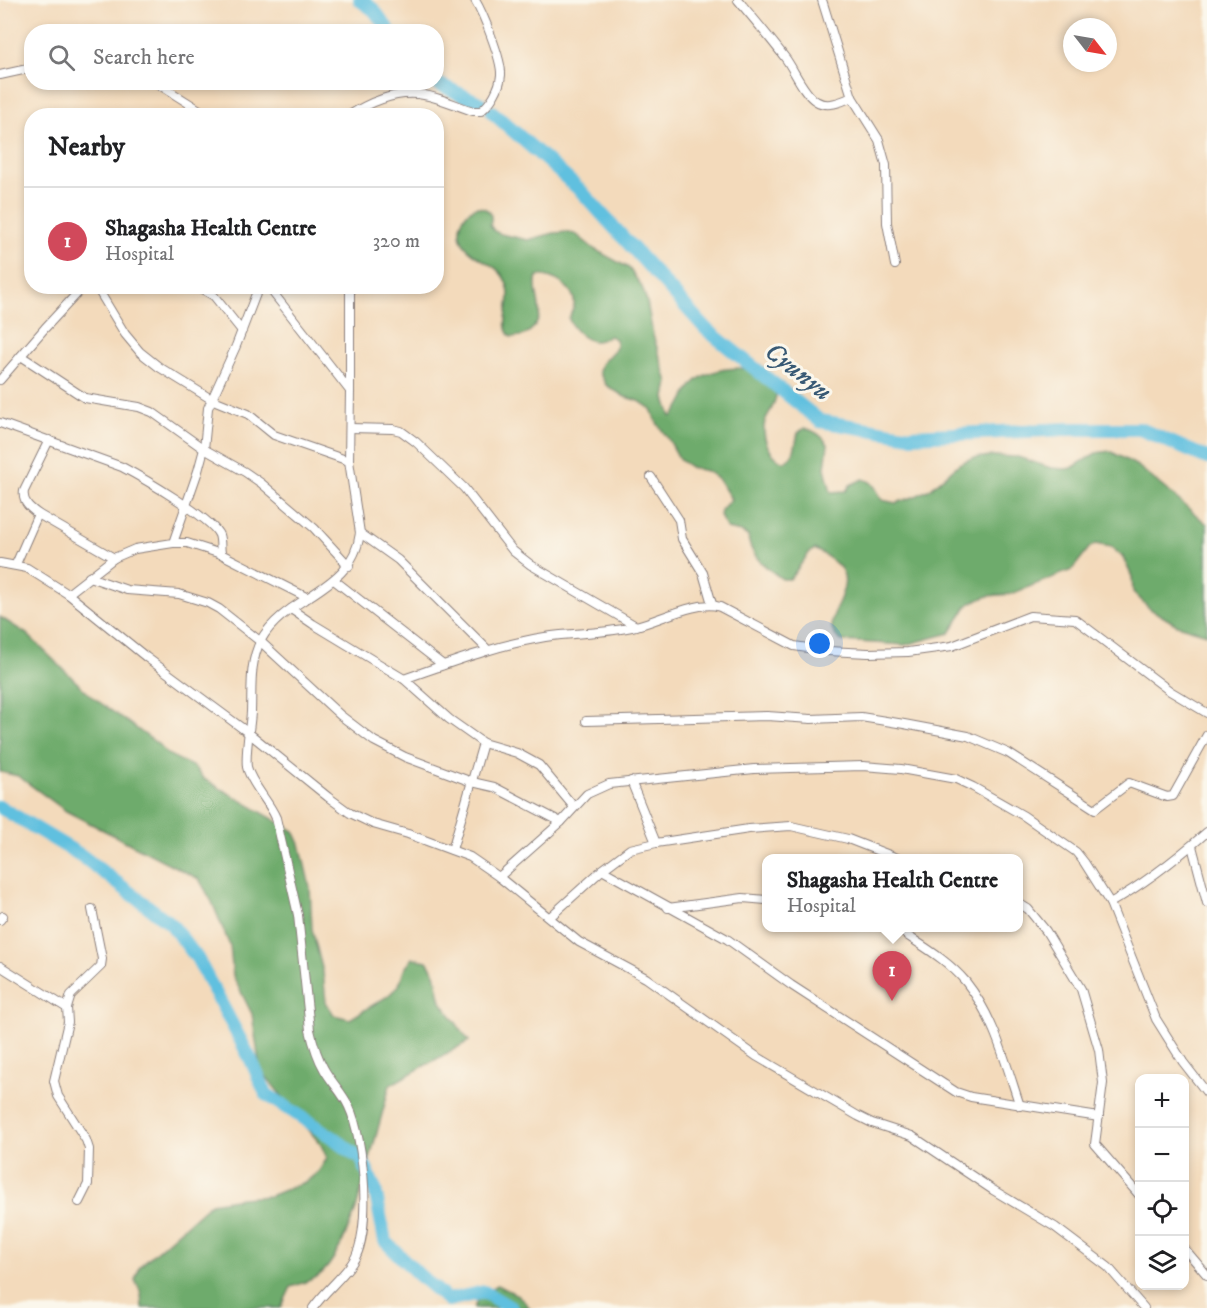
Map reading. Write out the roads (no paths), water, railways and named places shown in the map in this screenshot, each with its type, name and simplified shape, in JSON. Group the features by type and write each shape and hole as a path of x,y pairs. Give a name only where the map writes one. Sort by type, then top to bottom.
{"street":[{"path":"360,108 382,99 414,94 425,95 473,111 481,111 485,108 498,87 501,70 482,11 475,0"},
{"path":"738,0 786,59 816,101 832,104 852,97"},
{"path":"822,0 852,97 879,140 886,165 887,223 895,265"},
{"path":"0,75 24,70"},
{"path":"168,90 196,108"},
{"path":"0,380 77,294"},
{"path":"101,294 125,334 140,352 159,367 211,399 248,414 274,435 349,461"},
{"path":"210,294 242,331"},
{"path":"173,543 204,449 208,408 256,294"},
{"path":"274,294 350,391"},
{"path":"313,1308 353,1263 358,1251 364,1202 363,1174 359,1145 349,1106 323,1069 310,1030 307,983 296,905 276,818 248,767 247,753 250,734 251,676 261,642 273,622 334,580 348,566 358,544 360,533 349,461 350,294"},
{"path":"21,356 85,398 139,407 152,412 204,449 261,483 314,528 348,566"},
{"path":"0,423 123,467 186,506 215,530 219,535 221,554"},
{"path":"350,429 401,431 416,442 464,488 513,551 531,565 636,626"},
{"path":"49,440 24,495 29,507 114,558"},
{"path":"651,477 679,520 682,539 703,573 712,604"},
{"path":"15,564 38,514"},
{"path":"360,533 398,560 488,650"},
{"path":"68,594 114,558 135,549 187,543 221,554 308,598"},
{"path":"0,563 15,564 40,575 68,594 350,813 373,824 408,834 470,857 500,877 550,917 566,933 646,978 756,1056 858,1116 912,1136 993,1190 1055,1227 1108,1267 1144,1308"},
{"path":"89,577 127,590 192,597 219,609 261,642 340,715 374,741 405,757 494,788 561,822"},
{"path":"334,580 443,665"},
{"path":"404,679 488,650 546,637 636,626 672,613 712,604 794,646 868,653 908,652 952,646 1030,616 1075,620 1170,691 1207,713"},
{"path":"291,609 404,679 449,718 483,743 516,753 539,765 574,807"},
{"path":"586,721 768,716 811,719 861,717 904,724 968,736 1008,753 1095,809 1129,783 1167,797 1173,796 1207,735"},
{"path":"452,850 483,743"},
{"path":"500,877 561,822 587,794 609,784 754,769 863,766 901,769 956,779 1024,816 1076,852 1084,862 1110,903 1156,1020 1177,1054 1207,1094"},
{"path":"631,781 656,843"},
{"path":"550,917 630,849 656,843 749,829 790,826 849,839 887,854"},
{"path":"1110,903 1141,886 1207,832"},
{"path":"1192,846 1207,903"},
{"path":"603,870 726,939 791,985 956,1092 1020,1106 1099,1117"},
{"path":"668,908 743,898 762,900"},
{"path":"1023,906 1046,931 1081,990 1099,1050 1103,1083 1096,1146 1135,1190"},
{"path":"79,1202 88,1184 89,1149 86,1140 58,1096 54,1081 68,1022 71,995 101,966 102,959 92,909"},
{"path":"903,932 945,962 965,981 975,995 994,1030 1020,1106"},
{"path":"0,966 68,1008"},
{"path":"1189,1253 1207,1275"}],"waterway":[{"name":"Cyunyu","path":"360,0 374,10 384,24"},
{"name":"Cyunyu","path":"444,87 480,103"},
{"name":"Cyunyu","path":"492,112 581,191 706,329 820,421 910,436 1071,429 1140,429 1207,458"},
{"path":"0,807 82,856 171,924 197,958 251,1060 266,1094 354,1154"},
{"path":"362,1160 375,1189 385,1241 418,1274 448,1300 484,1292 511,1308"}],"place":[{"name":"Shagasha Health Centre","path":"892,1001"}]}
